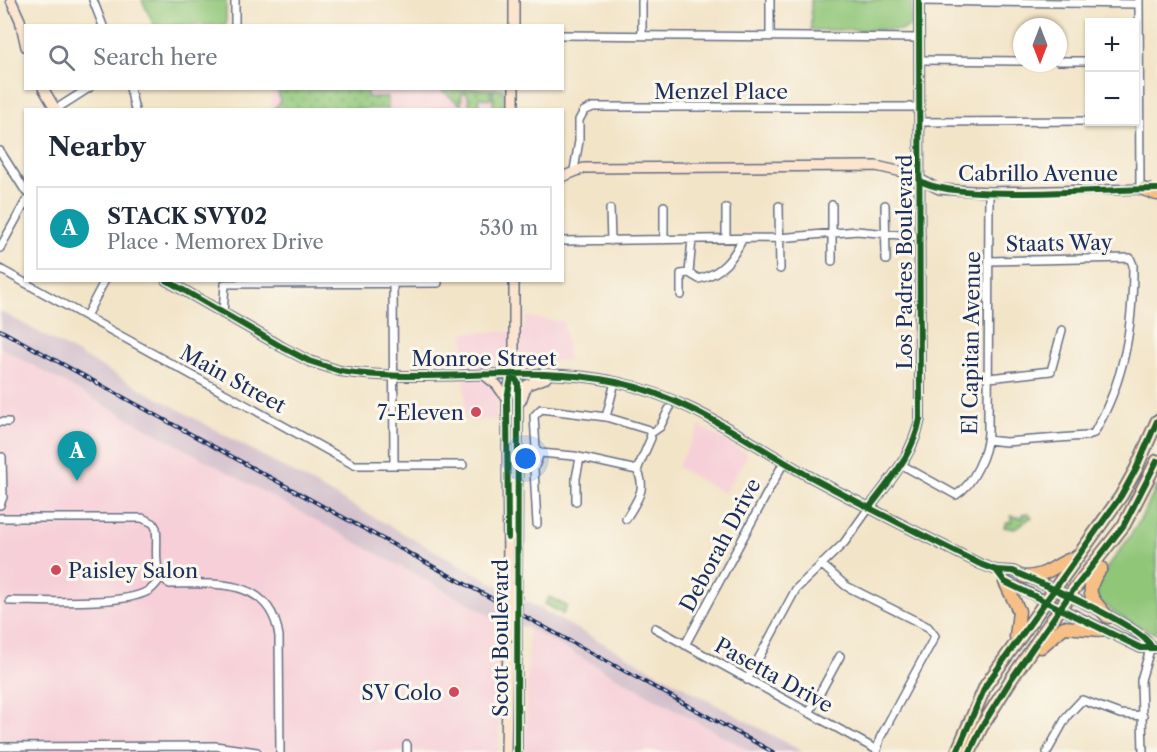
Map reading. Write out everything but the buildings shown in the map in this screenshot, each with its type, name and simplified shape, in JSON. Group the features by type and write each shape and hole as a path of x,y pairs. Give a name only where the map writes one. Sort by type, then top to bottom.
{"highway":[{"path":"1141,189 1157,188"},
{"path":"1141,189 1157,194"},
{"path":"957,752 986,685 1131,478 1157,421"},
{"path":"1108,617 1093,599 1090,585 1111,556 1124,525 1157,461"},
{"path":"970,752 981,728 1012,678 1068,597 1124,525"},
{"path":"1025,577 1046,574 1064,561 1077,557"},
{"path":"1005,582 1019,611 1016,640"},
{"path":"1012,678 1060,628 1074,626 1101,630"}],"main road":[{"path":"11,0 20,20 24,38"},
{"path":"514,0 514,24"},
{"name":"Los Padres Boulevard","path":"869,508 902,465 914,442 920,419 919,0"},
{"path":"44,90 55,108"},
{"path":"514,90 514,108"},
{"name":"Cabrillo Avenue","path":"564,176 584,168 876,166 907,173 939,189 989,192 1141,189"},
{"name":"Monroe Street","path":"169,282 282,348 325,367 354,373 561,375 615,382 657,393 702,414 869,508 996,570 1013,572 1068,597 1146,637 1154,647"},
{"name":"Scott Boulevard","path":"514,282 512,374 507,398 517,642 517,752"},
{"path":"483,374 497,385 507,398"},
{"name":"Scott Boulevard","path":"506,752 508,637 513,583 518,415 518,383 512,374"},
{"path":"518,415 522,394 527,386 536,380 561,375"},
{"name":"Monroe Street","path":"996,570 1005,582 1101,630 1141,648 1154,647"}],"street":[{"path":"93,0 102,24"},
{"path":"235,0 235,24"},
{"path":"642,0 642,35"},
{"path":"770,0 770,35"},
{"path":"919,0 1139,2 1138,18"},
{"path":"564,35 920,38"},
{"path":"920,60 1013,61"},
{"path":"1067,61 1085,61"},
{"path":"58,108 86,90"},
{"path":"130,90 135,108"},
{"name":"Menzel Place","path":"574,170 579,141 579,120 584,111 592,107 920,107"},
{"path":"920,122 1085,121"},
{"path":"1137,126 1141,189"},
{"path":"0,151 24,189"},
{"name":"El Capitan Avenue","path":"902,465 956,495 973,475 987,440 989,192"},
{"path":"0,248 24,205"},
{"path":"832,205 832,261"},
{"path":"885,205 886,260"},
{"path":"664,206 664,240"},
{"path":"779,206 780,269"},
{"path":"726,208 726,237"},
{"path":"610,209 611,241"},
{"path":"564,241 779,238 857,231 921,237"},
{"path":"681,295 681,274 689,273 699,279 723,269 734,256 743,237"},
{"path":"689,273 692,240"},
{"name":"Staats Way","path":"987,440 1006,442 1085,436 1094,433 1118,384 1130,340 1133,310 1133,265 1130,258 989,261"},
{"name":"Main Street","path":"0,269 354,465 463,465"},
{"path":"86,316 104,282"},
{"path":"223,314 225,284 438,283"},
{"path":"393,284 394,464"},
{"path":"989,378 1051,371 1062,330"},
{"path":"606,417 615,382"},
{"path":"626,519 643,488 643,481 637,470 650,434 660,427 669,409"},
{"path":"637,470 580,458 540,453 536,449 534,416 541,410 606,417 649,430 650,434"},
{"path":"537,524 534,469 540,453"},
{"path":"0,505 3,497 3,457"},
{"path":"576,501 576,478 580,458"},
{"name":"Deborah Drive","path":"685,645 784,462"},
{"name":"Los Padres Boulevard","path":"747,680 796,589 844,543 869,508"},
{"path":"0,518 148,520 156,528 157,568 161,578 170,584 238,587 253,594 270,611 279,636 280,752"},
{"name":"Pasetta Drive","path":"655,628 877,750 880,738 935,636 928,627 846,586 821,564"},
{"path":"10,601 97,600 134,596 152,589 161,578"},
{"path":"1143,752 1142,674 1154,647"},
{"path":"809,713 840,656"},
{"path":"1047,752 1067,716 1082,700 1120,714 1143,716"},
{"path":"0,747 215,746 257,752"}],"shaded area":[{"path":"272,90 504,90 504,108 271,108"},
{"path":"0,311 803,752 752,752 528,628 499,620 97,401 0,347"},
{"path":"527,317 564,322 568,361 497,360 497,420 465,420 464,332 523,332"},
{"path":"0,347 499,620 499,752 0,752"},
{"path":"700,426 748,454 724,493 677,467"},
{"path":"528,628 752,752 526,752"}],"green space":[{"path":"142,0 226,0 226,24 154,24"},
{"path":"811,0 912,0 911,26 902,30 811,30"},
{"path":"278,90 367,90 367,97 388,97 388,108 275,108 280,102"},
{"path":"441,90 491,90 491,99 479,98 479,107 470,107 467,93 462,93 461,105"},
{"path":"493,90 504,90 504,108 493,108"},
{"path":"1157,485 1157,634 1126,619 1097,598 1096,581 1130,536"},
{"path":"1028,513 1032,517 1014,529 1004,527 1007,522 1011,522 1011,516 1022,518 1022,514"},
{"path":"549,597 567,606 563,614 545,604"}],"railway":[{"path":"0,330 773,752"}],"cycle path":[{"path":"869,508 906,456 920,419 919,0"},
{"path":"921,181 938,187 997,193 1157,189"},
{"path":"169,282 282,347 309,361 340,371 409,376 547,374 616,382 667,398 715,421 828,487 980,564 996,570 1013,571 1109,616 1143,637 1151,646"},
{"path":"512,374 518,383 517,752"},
{"path":"508,538 507,398 512,374"},
{"path":"957,752 986,685 1121,496 1136,469 1157,421"},
{"path":"970,752 981,728 1012,678 1068,597 1124,525 1157,461"},
{"path":"996,570 1005,582 1141,648 1157,648"}],"place":[{"name":"7-Eleven","path":"476,412"},
{"name":"STACK SVY02","path":"77,481"},
{"name":"Paisley Salon","path":"56,570"},
{"name":"SV Colo","path":"454,692"}]}
